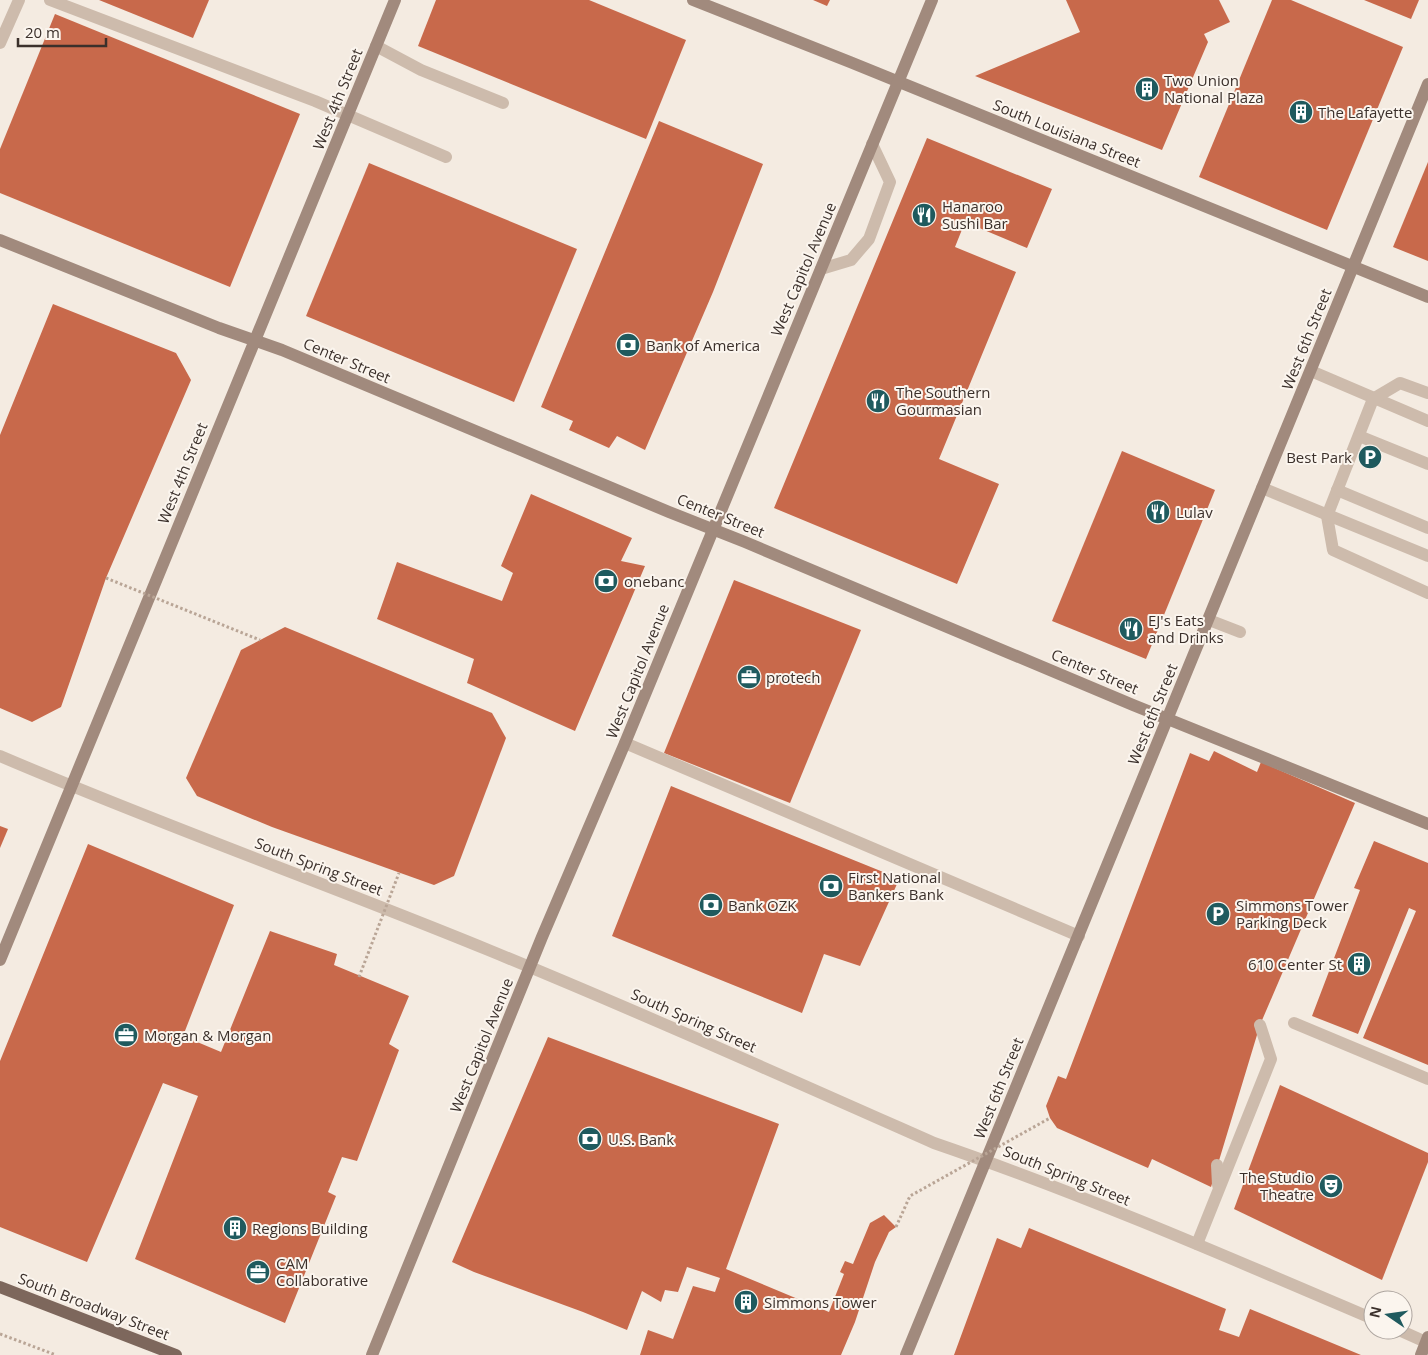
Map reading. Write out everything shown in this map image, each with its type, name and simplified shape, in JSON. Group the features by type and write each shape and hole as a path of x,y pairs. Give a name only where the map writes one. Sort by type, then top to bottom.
{"main road":[{"name":"South Broadway Street","path":"0,1287 176,1355"}],"street":[{"path":"0,43 19,0"},
{"path":"50,0 349,115 446,157"},
{"name":"West 4th Street","path":"0,960 395,0"},
{"name":"South Louisiana Street","path":"693,0 1428,297"},
{"name":"West Capitol Avenue","path":"372,1355 530,967 625,743 932,0"},
{"path":"376,46 421,70 503,103"},
{"name":"West 6th Street","path":"906,1355 1428,84"},
{"path":"821,269 851,260 869,239 890,182 872,144"},
{"name":"Center Street","path":"0,240 254,341 292,354 669,512 1428,824"},
{"path":"1311,371 1428,421"},
{"path":"1428,394 1400,383 1373,399 1327,516 1333,550 1428,593"},
{"path":"1358,436 1428,464"},
{"path":"1262,488 1428,556"},
{"path":"1337,490 1428,528"},
{"path":"1208,620 1240,632"},
{"path":"625,743 1079,936"},
{"name":"South Spring Street","path":"0,756 71,787 530,967 934,1142 1197,1244 1363,1315"},
{"path":"1294,1024 1428,1080"},
{"path":"1197,1244 1271,1059 1260,1025"},
{"path":"1217,1165 1218,1190"},
{"path":"1413,1336 1427,1341 1421,1355"}],"path":[{"path":"106,578 260,640"},
{"path":"359,976 399,873"},
{"path":"896,1227 910,1196 1050,1118"},
{"path":"0,1334 56,1355"}],"building":[{"path":"99,0 209,0 193,38"},
{"path":"436,0 589,0 686,40 646,139 418,46"},
{"path":"813,0 830,0 827,6"},
{"name":"Two Union National Plaza","path":"1066,0 1219,0 1230,22 1204,34 1208,42 1162,150 975,76 1080,32"},
{"name":"The Lafayette","path":"1272,0 1291,0 1403,47 1327,230 1199,177"},
{"path":"1364,0 1419,0 1411,19"},
{"path":"55,14 300,114 230,287 0,193 0,149"},
{"path":"659,121 763,164 713,292 645,450 617,436 609,448 569,430 573,421 541,407"},
{"path":"927,138 1052,189 1027,248 965,222 955,247 1016,272 939,459 999,484 957,584 774,508"},
{"path":"1428,162 1428,261 1393,247"},
{"path":"369,163 577,249 514,402 306,316"},
{"path":"53,304 176,353 191,380 106,578 61,707 32,722 0,708 0,435"},
{"path":"1122,451 1215,490 1146,659 1052,621"},
{"path":"531,494 632,538 621,561 645,566 575,731 467,683 474,659 377,619 397,562 502,601 513,573 501,566"},
{"path":"734,580 861,630 790,803 664,753"},
{"path":"285,627 492,713 506,738 454,876 434,885 272,827 197,796 186,778 241,650"},
{"name":"Simmons Tower Parking Deck","path":"1214,751 1257,772 1261,762 1355,803 1260,1025 1211,1187 1152,1159 1148,1168 1057,1128 1050,1118 1046,1106 1058,1076 1066,1079 1190,753 1209,761"},
{"path":"671,786 898,878 860,966 824,954 802,1013 612,936"},
{"path":"0,826 8,829 0,848"},
{"name":"610 Center St","path":"1374,841 1428,863 1428,1065 1363,1038 1416,911 1409,908 1358,1034 1312,1016 1360,890 1354,888"},
{"path":"88,844 234,905 183,1036 221,1052 270,931 337,954 334,965 409,996 389,1044 399,1050 357,1161 342,1157 328,1192 336,1196 285,1323 135,1259 198,1096 163,1083 87,1262 0,1227 0,1061"},
{"path":"548,1037 779,1124 726,1269 829,1312 844,1274 840,1272 845,1261 853,1264 870,1223 884,1215 896,1227 889,1232 875,1262 855,1322 841,1355 640,1355 648,1330 673,1339 693,1286 715,1292 720,1278 687,1267 678,1292 665,1290 661,1302 642,1291 627,1330 452,1262"},
{"name":"The Studio Theatre","path":"1280,1085 1428,1153 1428,1162 1382,1280 1234,1209"},
{"path":"1029,1228 1226,1309 1219,1330 1239,1337 1250,1309 1361,1355 954,1355 997,1238 1021,1248"}],"place":[{"name":"Two Union National Plaza","path":"1147,89"},
{"name":"The Lafayette","path":"1301,112"},
{"name":"Hanaroo Sushi Bar","path":"924,215"},
{"name":"Bank of America","path":"628,345"},
{"name":"The Southern Gourmasian","path":"878,401"},
{"name":"Best Park","path":"1370,457"},
{"name":"Lulav","path":"1158,512"},
{"name":"onebanc","path":"606,581"},
{"name":"EJ's Eats and Drinks","path":"1131,629"},
{"name":"protech","path":"749,677"},
{"name":"First National Bankers Bank","path":"831,886"},
{"name":"Bank OZK","path":"711,905"},
{"name":"Simmons Tower Parking Deck","path":"1218,914"},
{"name":"610 Center St","path":"1359,964"},
{"name":"Morgan & Morgan","path":"126,1035"},
{"name":"U.S. Bank","path":"590,1139"},
{"name":"The Studio Theatre","path":"1331,1186"},
{"name":"Regions Building","path":"235,1228"},
{"name":"CAM Collaborative","path":"258,1272"},
{"name":"Simmons Tower","path":"746,1302"}]}
